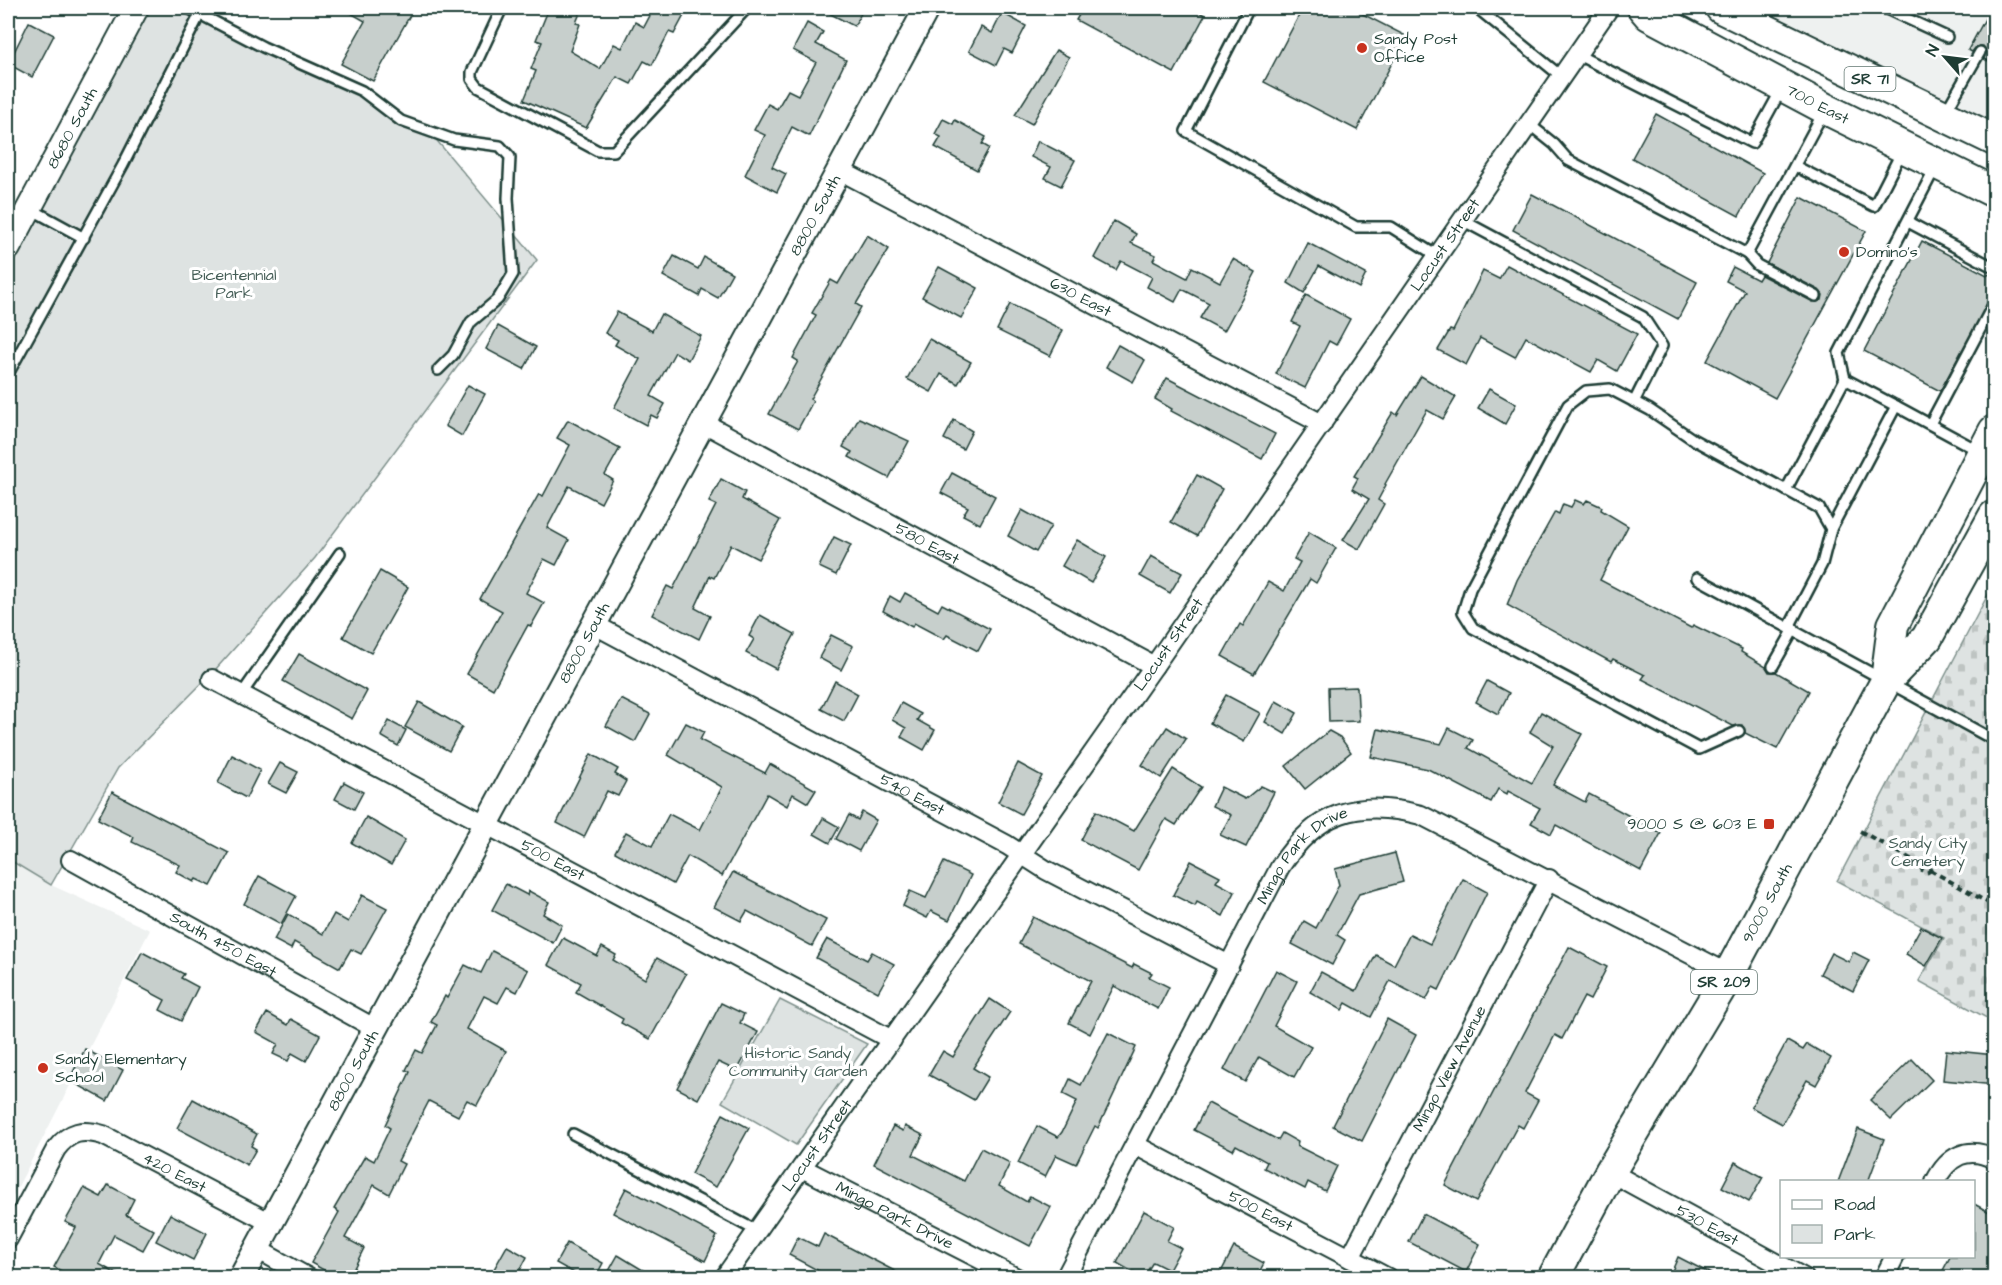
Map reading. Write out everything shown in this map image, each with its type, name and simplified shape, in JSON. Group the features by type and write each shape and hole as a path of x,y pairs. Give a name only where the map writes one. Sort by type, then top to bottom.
{"main road":[{"name":"700 East","path":"1643,8 1649,15 1826,109 1995,192"},
{"name":"SR 71","path":"1721,8 1995,140"},
{"name":"9000 South","path":"1886,681 1893,625 1989,442"},
{"name":"9000 South","path":"1553,1278 1610,1172 1729,974 1886,681 1927,638 1995,516"}],"street":[{"name":"8680 South","path":"8,248 19,217 136,8"},
{"name":"8800 South","path":"241,1278 927,8"},
{"name":"Locust Street","path":"724,1278 1154,666 1610,8"},
{"name":"630 East","path":"838,170 1322,424"},
{"name":"580 East","path":"702,422 1154,666"},
{"name":"540 East","path":"593,624 1229,965"},
{"name":"500 East","path":"212,679 892,1040"},
{"name":"Mingo Park Drive","path":"1065,1278 1293,847 1309,831 1329,818 1351,810 1382,808 1421,815 1549,879 1729,974"},
{"name":"South 450 East","path":"71,860 376,1029"},
{"name":"Mingo View Avenue","path":"1350,1258 1549,879"},
{"name":"420 East","path":"8,1239 56,1149 65,1137 75,1132 89,1131 271,1223"},
{"name":"500 East","path":"1135,1145 1388,1278"},
{"path":"1936,1180 1948,1161 1959,1154 1974,1152 1995,1159"},
{"name":"Mingo Park Drive","path":"802,1167 1017,1278"},
{"name":"530 East","path":"1610,1172 1804,1278"},
{"path":"257,1249 309,1278"},
{"path":"1884,1278 1894,1258"}],"lane":[{"path":"188,8 263,46 362,91 401,121 454,140 500,146 510,157 508,198 513,274 498,299 471,322 453,355 438,370"},
{"path":"502,8 472,72 472,79 478,87 598,151 614,151 747,8"},
{"path":"1249,8 1186,131 1356,227 1391,227 1437,256"},
{"path":"1477,8 1562,77"},
{"path":"1884,8 1947,37"},
{"path":"8,374 84,238 200,14"},
{"path":"1943,115 1980,52"},
{"path":"1578,55 1752,143 1783,86"},
{"path":"1747,254 1826,109"},
{"path":"1529,124 1554,144 1568,160 1747,254 1757,264 1816,296"},
{"path":"1795,166 1874,206 1904,148"},
{"path":"1786,490 1845,379 1839,353 1937,164"},
{"path":"19,217 84,238"},
{"path":"1462,220 1643,317 1662,346 1634,402"},
{"path":"1908,222 1994,267"},
{"path":"1930,424 1995,303"},
{"path":"1845,379 1930,424 1989,442"},
{"path":"1739,731 1699,748 1473,627 1464,612 1470,589 1568,405 1586,391 1610,389 1634,402 1694,440 1819,508 1831,529"},
{"path":"1773,666 1822,564 1831,529 1896,406"},
{"path":"241,695 340,553"},
{"path":"1697,578 1995,740"},
{"path":"573,1134 757,1231"}],"path":[{"path":"1860,831 1922,866 1925,872 1930,870 1995,906"}],"shaded area":[{"path":"1761,8 1994,8 1994,121"},
{"name":"Sandy Elementary School","path":"8,859 51,885 150,930 8,1206"}],"green space":[{"name":"Bicentennial Park","path":"126,8 201,8 433,136 537,260 315,558 215,670 118,768 51,885 8,859 8,227"},
{"name":"Sandy City Cemetery","path":"1994,583 1994,1022 1919,981 1944,938 1837,881"},
{"name":"Historic Sandy Community Garden","path":"780,1000 867,1044 796,1145 722,1102"}],"building":[{"path":"342,8 414,8 373,81 341,64 365,21"},
{"path":"549,8 582,8 576,23 580,24 570,51 600,69 614,44 622,48 635,22 644,27 654,8 688,8 674,34 669,32 652,65 644,61 631,84 617,77 586,128 524,100 536,71 531,69 542,42 536,40"},
{"path":"819,8 864,8 854,26"},
{"path":"1083,8 1191,8 1205,15 1174,73 1076,20"},
{"path":"1303,8 1351,8 1406,36 1357,130 1264,82"},
{"path":"1991,8 1995,8 1995,64 1984,59 1987,51 1983,46 1976,47 1972,52 1968,50"},
{"path":"1002,13 1026,26 1012,53 1004,49 996,65 969,51 981,27 992,33"},
{"path":"29,22 54,35 32,77 8,64"},
{"path":"807,23 823,32 816,44 846,60 809,136 792,127 772,167 786,174 777,192 745,175 765,135 754,130 768,104 777,109 788,90 798,95 816,62 793,50"},
{"path":"1056,50 1069,57 1032,124 1015,115"},
{"path":"1656,114 1763,173 1739,216 1632,158"},
{"path":"943,119 953,124 955,120 986,137 982,144 989,148 977,170 935,147 941,137 935,134"},
{"path":"1038,141 1075,160 1061,186 1045,178 1051,167 1031,157"},
{"path":"1532,194 1697,282 1678,319 1513,230"},
{"path":"1801,197 1866,231 1775,398 1707,361 1745,291 1726,281 1733,267 1758,280 1761,275 1813,302 1822,300 1823,295 1819,290 1767,263"},
{"path":"1114,221 1136,234 1131,243 1156,255 1153,260 1187,278 1192,267 1220,282 1233,259 1256,272 1224,331 1200,318 1209,303 1182,289 1175,302 1147,287 1152,277 1121,261 1116,270 1094,258"},
{"path":"867,235 889,249 856,304 861,307 810,399 813,401 798,429 769,414 798,361 793,358 816,315 812,313 831,280 838,284"},
{"path":"1922,241 1987,275 1995,273 1995,291 1940,391 1864,351"},
{"path":"1308,243 1366,274 1359,288 1319,266 1304,293 1288,283"},
{"path":"674,256 698,269 704,257 732,273 718,298 702,289 699,296 663,276"},
{"path":"1507,265 1637,334 1617,371 1598,360 1591,372 1526,337 1515,357 1480,338 1466,365 1438,350 1450,330 1453,331 1483,271 1499,279"},
{"path":"939,267 978,288 961,318 922,297"},
{"path":"1306,295 1350,319 1336,345 1329,341 1305,388 1276,374 1300,326 1292,322"},
{"path":"1010,304 1063,330 1050,356 997,330"},
{"path":"617,312 652,331 661,314 701,336 688,360 675,352 651,396 665,404 657,418 651,415 646,425 614,408 640,359 615,345 618,340 605,333"},
{"path":"498,326 536,347 524,369 486,349"},
{"path":"929,339 971,362 958,384 941,374 931,392 907,379"},
{"path":"1118,345 1145,360 1133,382 1106,367"},
{"path":"1421,376 1456,397 1443,419 1427,410 1385,484 1378,500 1384,504 1359,549 1343,540 1369,499 1352,489 1358,478 1354,476 1393,412 1397,415"},
{"path":"1167,378 1275,434 1262,459 1171,411 1172,409 1155,399"},
{"path":"468,385 485,394 462,436 445,426"},
{"path":"1489,389 1516,404 1505,424 1478,408"},
{"path":"859,418 909,441 889,478 849,457 852,452 843,447"},
{"path":"568,420 620,448 605,475 613,480 601,503 569,486 547,528 569,540 556,565 544,559 526,593 544,603 531,626 528,625 493,689 467,674 502,611 480,599 539,494 543,496 570,445 557,438"},
{"path":"954,420 972,431 963,449 944,439"},
{"path":"952,473 995,496 980,524 963,515 968,507 941,493"},
{"path":"1197,475 1222,489 1197,536 1171,522"},
{"path":"721,479 745,492 742,499 780,520 758,559 731,545 714,578 710,576 695,608 710,616 699,639 652,615 667,586 673,589 716,505 709,502"},
{"path":"1575,500 1584,504 1587,500 1602,507 1601,510 1628,526 1600,580 1691,628 1693,625 1742,649 1741,652 1766,667 1769,672 1776,672 1809,691 1777,749 1745,733 1742,725 1733,726 1642,679 1645,675 1613,659 1611,662 1507,605 1517,580 1555,512 1559,514 1563,504 1571,507"},
{"path":"1022,510 1051,526 1036,552 1008,536"},
{"path":"1309,532 1336,548 1316,583 1310,579 1254,674 1222,656 1240,624 1243,626 1268,582 1284,591 1300,562 1294,559"},
{"path":"834,537 851,545 836,575 819,567"},
{"path":"1077,540 1106,557 1091,583 1062,566"},
{"path":"1151,556 1182,573 1170,593 1140,576"},
{"path":"380,571 408,587 371,653 343,637"},
{"path":"905,593 938,611 942,604 990,629 978,651 947,635 944,639 914,623 912,627 883,611 890,596 900,602"},
{"path":"760,615 795,634 776,669 746,653 754,639 749,636"},
{"path":"831,635 853,646 841,670 819,658"},
{"path":"299,654 367,691 352,719 283,681"},
{"path":"835,681 858,694 844,721 821,709"},
{"path":"1487,681 1509,693 1498,714 1476,702"},
{"path":"1357,687 1359,721 1329,722 1328,688"},
{"path":"1226,695 1260,713 1244,742 1210,723"},
{"path":"621,699 650,714 635,742 606,726"},
{"path":"1276,701 1297,713 1285,734 1265,722"},
{"path":"419,702 462,727 449,751 405,727"},
{"path":"901,703 921,714 917,720 935,730 924,750 901,737 906,728 892,720"},
{"path":"1541,712 1582,734 1553,785 1585,802 1589,794 1661,833 1641,871 1556,825 1551,834 1531,823 1540,808 1508,791 1507,794 1498,789 1491,802 1428,769 1371,757 1378,729 1441,744 1449,728 1473,740 1468,748 1532,783 1553,746 1530,732"},
{"path":"389,721 406,730 398,746 381,736"},
{"path":"686,723 704,732 700,740 765,773 770,764 816,790 808,803 793,794 787,806 767,794 722,876 688,856 673,884 615,852 626,832 652,846 669,814 700,830 722,787 668,755"},
{"path":"1167,727 1186,739 1161,778 1142,765"},
{"path":"1329,731 1340,737 1351,752 1305,789 1286,766"},
{"path":"591,754 618,769 615,774 626,781 618,796 607,791 584,837 557,823"},
{"path":"232,755 260,770 246,798 218,783"},
{"path":"280,763 298,772 286,793 268,784"},
{"path":"1018,763 1042,776 1021,814 998,802"},
{"path":"1173,769 1201,787 1176,825 1166,819 1138,870 1081,840 1096,811 1134,831"},
{"path":"344,782 363,792 354,809 335,799"},
{"path":"1261,786 1274,792 1246,847 1220,835 1231,815 1212,806 1221,787 1245,799"},
{"path":"112,792 229,853 211,886 196,879 194,882 176,872 180,865 132,842 134,837 98,819"},
{"path":"862,812 876,820 859,851 836,839 849,815 858,820"},
{"path":"366,817 405,840 391,865 352,843"},
{"path":"823,818 839,827 830,843 814,834"},
{"path":"1395,853 1403,882 1359,894 1337,935 1345,940 1332,965 1292,944 1304,921 1316,928 1339,885 1335,869"},
{"path":"1191,861 1220,876 1216,882 1235,892 1223,916 1197,902 1195,906 1173,895"},
{"path":"944,862 971,875 949,920 931,911 927,918 903,906 910,891 926,898"},
{"path":"733,872 826,920 812,946 747,911 741,921 714,907"},
{"path":"259,876 296,896 281,924 244,904"},
{"path":"1463,879 1487,892 1439,990 1433,987 1426,1000 1390,981 1371,1017 1346,1003 1342,1010 1310,992 1321,972 1356,991 1376,955 1394,965 1410,934 1430,944"},
{"path":"506,884 527,895 529,891 549,902 543,914 562,925 553,943 492,910"},
{"path":"362,895 387,908 361,954 351,949 340,968 294,942 291,949 274,940 288,914 323,934 334,914 348,922"},
{"path":"1033,917 1132,968 1134,964 1152,973 1149,977 1169,987 1158,1009 1114,986 1090,1034 1069,1023 1091,981 1019,944"},
{"path":"1921,927 1942,938 1926,966 1906,954"},
{"path":"563,938 597,956 602,947 616,955 613,960 645,979 657,958 686,974 650,1039 621,1023 623,1019 576,992 581,983 548,965"},
{"path":"827,939 867,960 872,952 894,964 878,992 816,958"},
{"path":"1569,947 1607,967 1590,1000 1584,997 1562,1039 1555,1035 1525,1093 1538,1100 1523,1128 1518,1125 1476,1202 1445,1185"},
{"path":"492,951 528,970 517,992 507,987 498,1003 484,996 467,1029 506,1051 477,1105 467,1100 458,1116 429,1101 398,1161 404,1164 389,1194 374,1185 345,1238 364,1248 349,1278 338,1278 311,1263 339,1212 334,1209 365,1156 374,1161 390,1128 385,1125 410,1072 406,1070 416,1050 422,1053 437,1025 431,1022 445,996 447,998 465,965 481,973"},
{"path":"142,952 184,974 181,978 198,987 181,1021 160,1010 165,1000 127,980"},
{"path":"1853,952 1869,960 1853,991 1820,974 1831,953 1849,962"},
{"path":"1276,970 1297,981 1274,1026 1311,1047 1294,1077 1259,1057 1245,1082 1224,1070"},
{"path":"990,999 1010,1012 973,1068 988,1077 974,1100 929,1075 943,1051 953,1057"},
{"path":"721,1003 744,1014 740,1023 758,1032 737,1071 718,1062 698,1099 677,1088"},
{"path":"267,1013 288,1025 291,1019 320,1035 306,1061 292,1053 288,1061 273,1054 278,1044 256,1032"},
{"path":"1387,1019 1416,1035 1362,1141 1333,1126"},
{"path":"1108,1033 1136,1047 1098,1128 1095,1126 1076,1164 1056,1155 1045,1177 1018,1163 1037,1126 1058,1137 1062,1132 1077,1101 1063,1094 1070,1079 1081,1085"},
{"path":"1787,1041 1803,1050 1807,1044 1831,1058 1816,1085 1807,1080 1782,1124 1751,1107"},
{"path":"85,1049 123,1070 107,1101 69,1080"},
{"path":"1946,1050 1995,1055 1995,1085 1943,1080"},
{"path":"1912,1059 1932,1080 1891,1120 1870,1100"},
{"path":"193,1099 257,1134 251,1146 256,1149 247,1165 177,1128"},
{"path":"1208,1103 1278,1140 1282,1133 1298,1142 1297,1146 1337,1166 1325,1191 1308,1182 1305,1189 1264,1168 1267,1162 1236,1145 1233,1150 1194,1130"},
{"path":"723,1114 749,1128 716,1187 691,1174"},
{"path":"893,1126 903,1131 905,1126 923,1135 913,1155 964,1181 981,1148 1010,1163 999,1186 1027,1202 1030,1196 1051,1207 1030,1246 874,1164"},
{"path":"1858,1129 1884,1139 1869,1180 1839,1180"},
{"path":"1735,1162 1763,1177 1749,1202 1722,1187"},
{"path":"108,1185 134,1199 126,1215 154,1230 143,1250 114,1235 99,1264 124,1278 74,1278 54,1267 76,1227 65,1222 84,1188 101,1197"},
{"path":"626,1188 717,1236 705,1261 613,1213"},
{"path":"1975,1205 1995,1215 1995,1259 1985,1278 1939,1278 1949,1258 1975,1258"},
{"path":"1144,1211 1174,1227 1167,1241 1181,1248 1169,1270 1153,1262 1143,1278 1117,1263"},
{"path":"170,1214 207,1233 193,1260 156,1241"},
{"path":"1423,1214 1480,1244 1466,1272 1409,1242"},
{"path":"824,1234 908,1278 832,1278 789,1255 798,1237 818,1247"},
{"path":"567,1243 603,1263 595,1278 583,1278 556,1263"},
{"path":"507,1246 527,1257 516,1278 489,1278"},
{"path":"1234,1247 1264,1263 1256,1278 1218,1278"},
{"path":"618,1255 656,1278 605,1278"},
{"path":"1678,1257 1719,1278 1669,1278"}],"place":[{"name":"Sandy Post Office","path":"1362,48"},
{"name":"Domino's","path":"1844,252"},
{"name":"9000 S @ 603 E","path":"1769,824"},
{"name":"Sandy Elementary School","path":"43,1068"}]}
